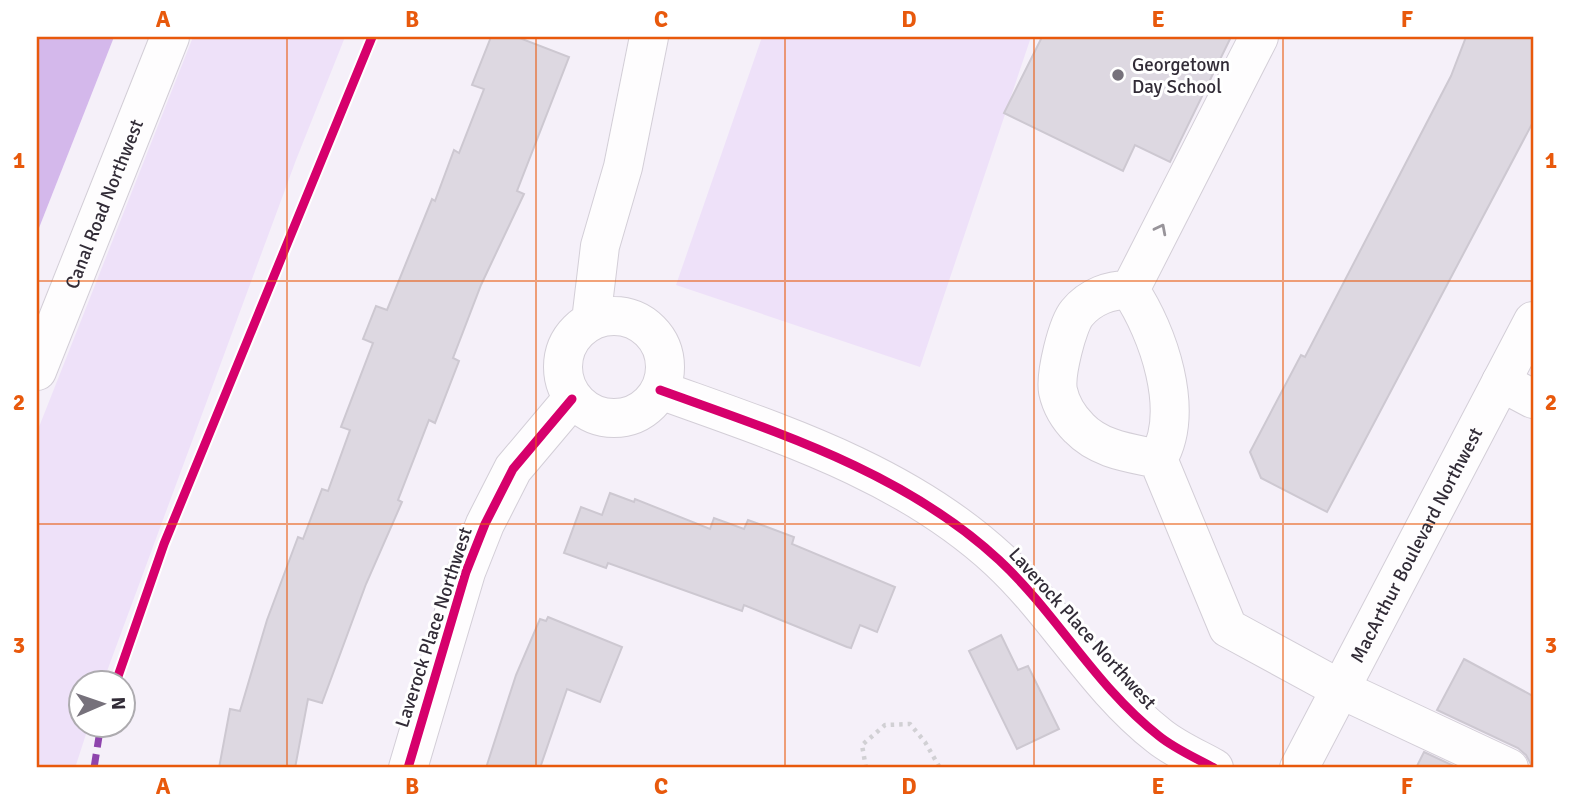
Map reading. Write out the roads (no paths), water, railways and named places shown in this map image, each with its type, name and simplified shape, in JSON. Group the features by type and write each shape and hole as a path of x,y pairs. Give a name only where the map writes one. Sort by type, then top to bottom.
{"main road":[{"name":"Canal Road Northwest","path":"37,371 170,37"},
{"path":"591,321 600,246 623,167 649,37"},
{"path":"1130,290 1259,37"},
{"path":"1130,290 1115,290 1094,299 1076,313 1064,348 1058,388 1067,414 1090,437 1110,448 1158,459"},
{"path":"1130,290 1147,316 1169,396 1171,423 1167,444 1158,459"},
{"path":"620,316 646,327 655,337 665,363 660,390 640,412 619,418 597,416 572,399 562,371 569,342 591,321 620,316"},
{"name":"MacArthur Boulevard Northwest","path":"1299,768 1340,689 1517,391 1533,321"},
{"name":"Laverock Place Northwest","path":"660,390 836,456 932,508 1000,562 1114,694 1160,737 1214,768"},
{"name":"Laverock Place Northwest","path":"408,768 466,572 485,524 513,469 572,399"},
{"path":"1158,459 1228,628 1340,689 1509,768"}],"place":[{"name":"Georgetown Day School","path":"1118,75"}]}
